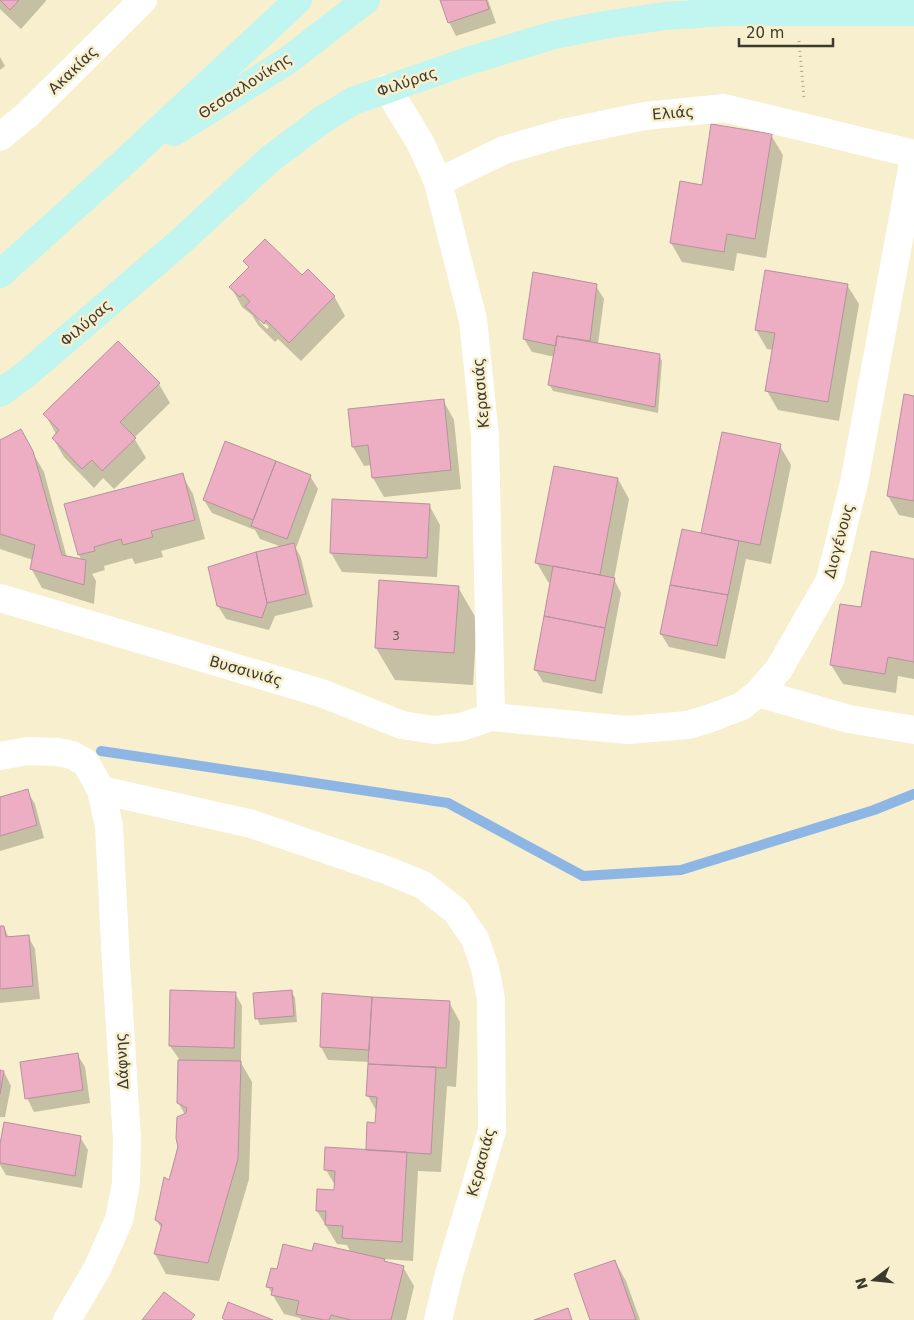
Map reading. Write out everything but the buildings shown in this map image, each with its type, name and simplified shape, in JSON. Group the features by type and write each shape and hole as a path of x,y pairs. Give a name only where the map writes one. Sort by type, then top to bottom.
{"street":[{"name":"Ακακίας","path":"0,137 27,115 143,0"},
{"name":"Θεσσαλονίκης","path":"0,274 120,166 298,0"},
{"name":"Θεσσαλονίκης","path":"120,166 287,61 366,0"},
{"name":"Φιλύρας","path":"0,394 25,375 181,241 270,159 322,120 353,102 387,88 465,62 554,35 604,25 665,16 727,12 914,12"},
{"name":"Κερασιάς","path":"387,88 421,144 438,182 473,320 485,436 491,716"},
{"name":"Ελιάς","path":"438,182 504,150 563,133 645,116 724,108 914,154"},
{"name":"Διογένους","path":"491,716 628,730 695,723 742,706 758,693 779,669 830,580 854,483 914,158"},
{"name":"Βυσσινιάς","path":"0,598 322,693 402,725 434,730 462,727 491,716"},
{"path":"758,693 849,719 914,730"},
{"name":"Δάφνης","path":"0,756 28,752 58,752 72,755 86,763 101,790 110,826 127,1140 126,1182 119,1220 97,1270 68,1320"},
{"name":"Κερασιάς","path":"101,790 252,824 389,871 423,885 456,911 475,939 485,968 491,999 492,1131 448,1274 438,1320"}],"path":[{"path":"798,11 807,128"}],"waterway":[{"path":"101,751 448,803 583,876 681,870 874,810 914,794"}]}
